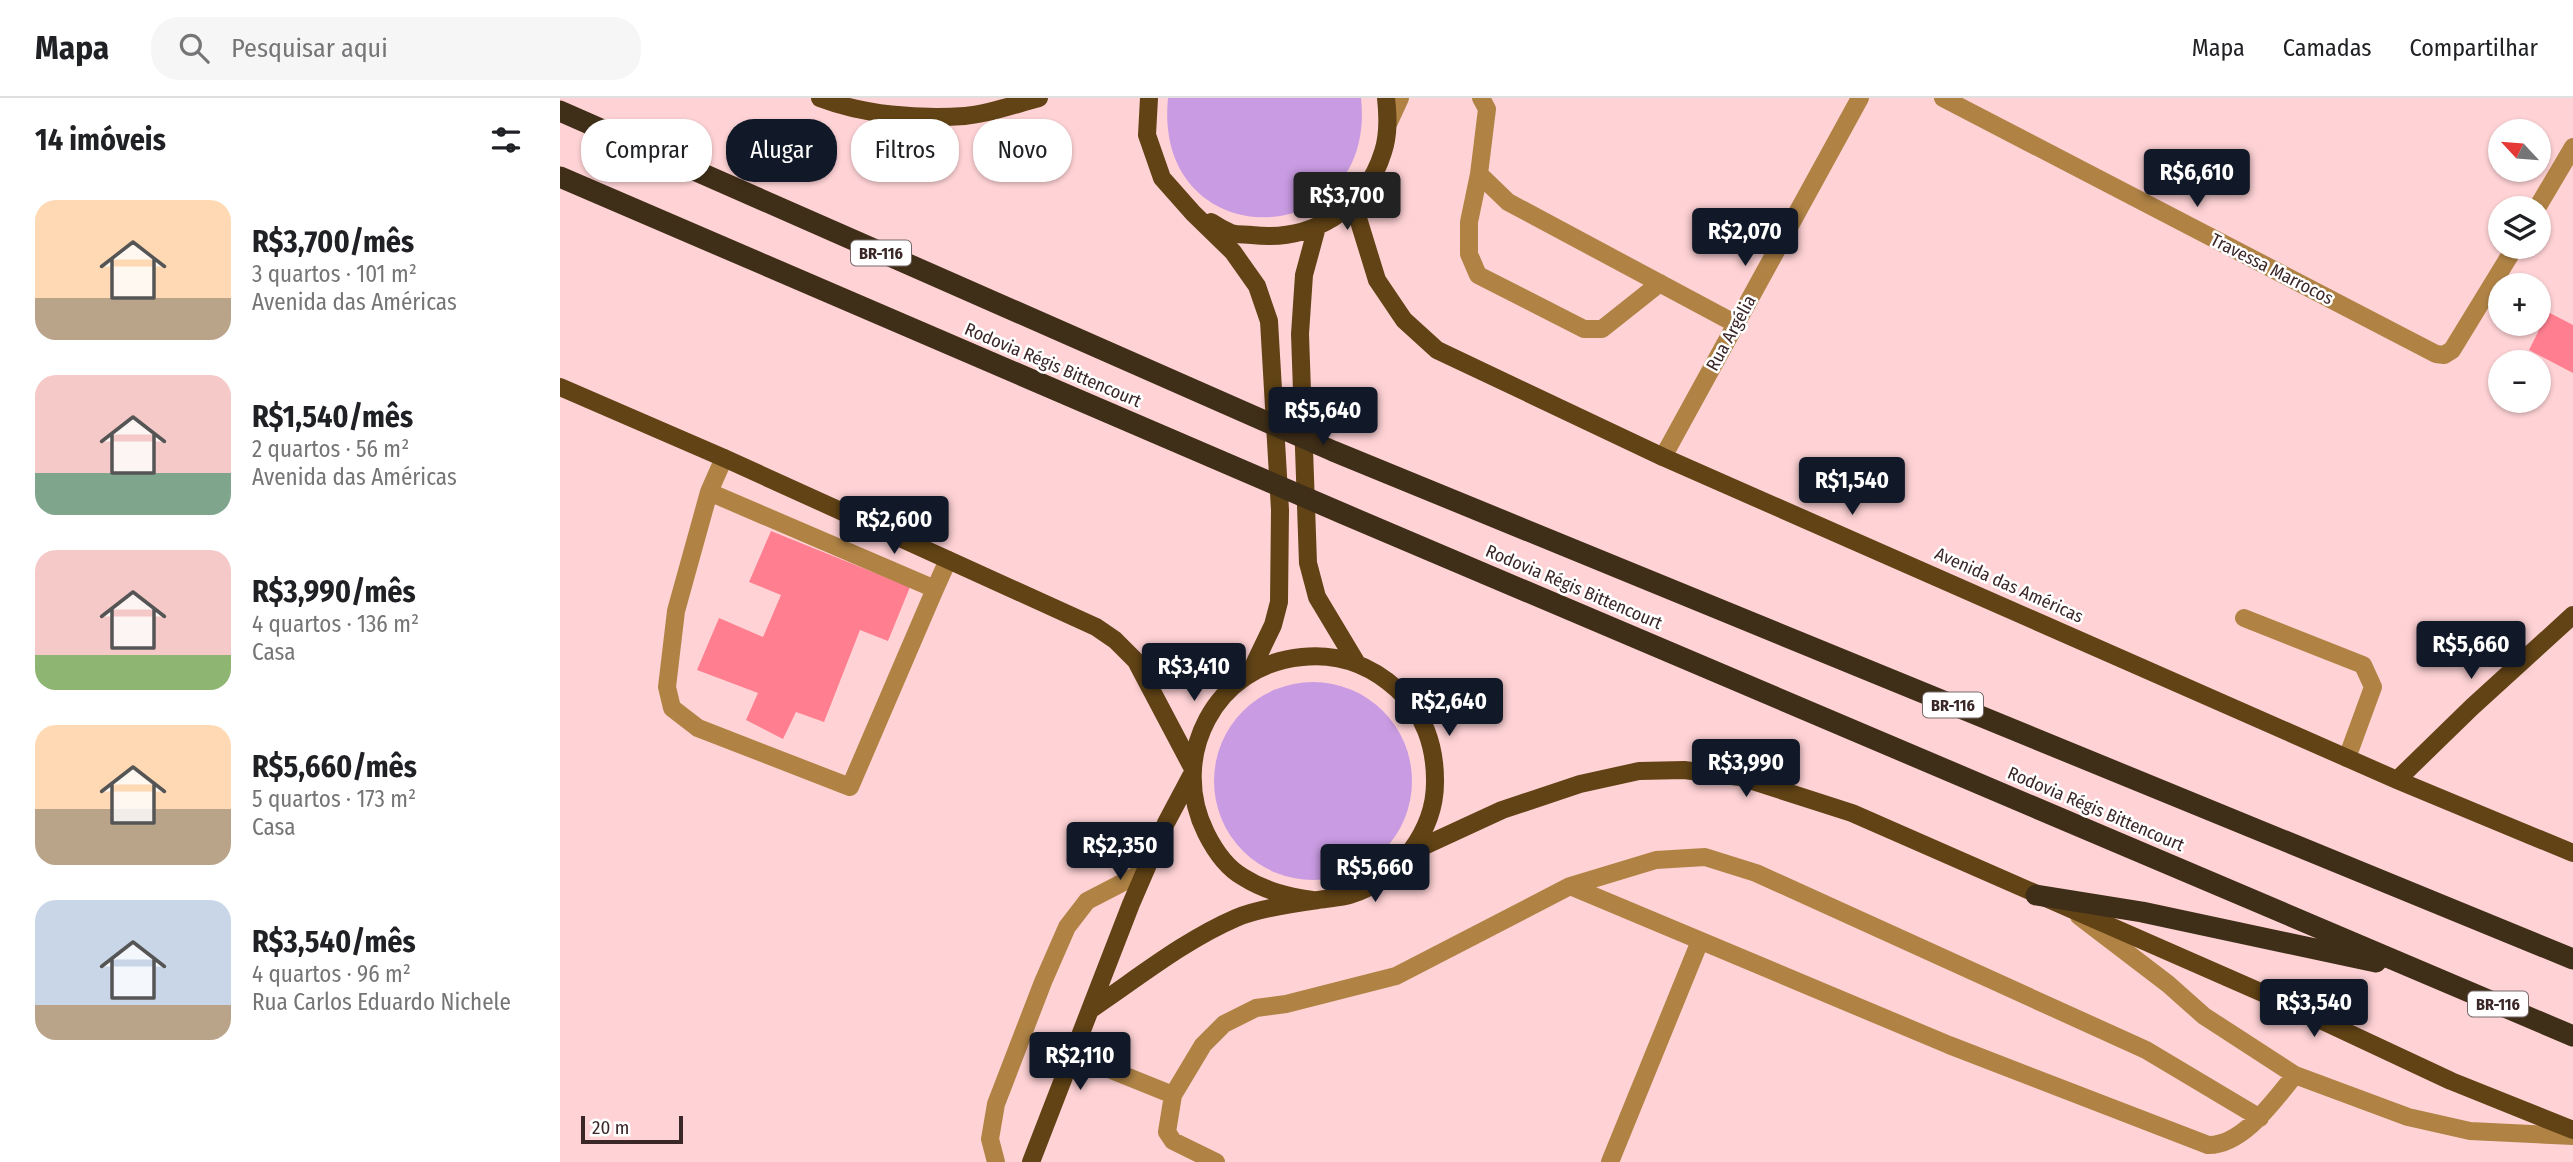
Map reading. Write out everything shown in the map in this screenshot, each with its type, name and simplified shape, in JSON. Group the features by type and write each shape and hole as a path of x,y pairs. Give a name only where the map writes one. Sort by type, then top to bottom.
{"highway":[{"name":"Rodovia Régis Bittencourt","path":"560,111 1333,451 2573,959"},
{"name":"Rodovia Régis Bittencourt","path":"560,177 1344,514 2573,1036"},
{"path":"2036,895 2141,912 2423,972"}],"main road":[{"path":"820,98 839,105 900,115 967,116 1039,98"},
{"path":"1149,98 1147,135 1162,178 1239,260 1257,286 1269,321 1280,510 1279,602 1273,625 1250,673"},
{"path":"1193,213 1231,233 1274,238 1317,227 1336,216 1353,202 1372,179 1384,151 1389,122 1386,98"},
{"name":"Avenida das Américas","path":"1353,202 1377,280 1404,320 1437,350 1663,457 2397,780 2573,853"},
{"path":"1317,227 1304,275 1300,334 1308,562 1317,597 1356,662"},
{"path":"560,387 724,458 1096,627 1115,640 1136,661 1192,772"},
{"path":"2397,780 2573,615"},
{"path":"1093,1008 1206,932 1239,916 1349,895 1384,878 1411,852 1427,824 1435,792 1435,759 1426,727 1409,699 1385,677 1356,662 1320,655 1284,658 1250,673 1228,690 1210,713 1198,738 1192,772 1197,814 1214,849 1240,876 1275,894 1312,900"},
{"path":"1411,852 1502,810 1580,784 1639,771 1684,770 1740,776 1852,813 2265,994 2451,1081 2573,1133"},
{"path":"1031,1162 1145,871 1192,772"}],"street":[{"path":"1389,122 1400,98"},
{"path":"1481,98 1487,109 1479,174 1469,222 1469,254 1478,275 1584,329 1602,329 1660,283"},
{"name":"Rua Argélia","path":"1663,457 1860,98"},
{"name":"Travessa Marrocos","path":"1943,98 2436,354 2444,355 2452,350 2508,259"},
{"path":"2544,196 2573,147"},
{"path":"1479,174 1508,202 1737,324"},
{"path":"724,458 709,492 676,611 667,687 672,708 698,728 850,787 948,560"},
{"path":"709,492 935,589"},
{"path":"2244,618 2363,665 2374,687 2347,758"},
{"path":"1216,1162 1173,1141 1167,1132 1173,1096 1203,1045 1224,1024 1256,1008 1286,1004 1396,976 1570,886 1656,860 1705,857 1756,873 2146,1050 2260,1118"},
{"path":"996,1162 990,1139 996,1104 1067,927 1087,901 1145,871"},
{"path":"1570,886 1949,1045 2208,1145 2219,1145 2230,1140 2260,1118 2295,1075"},
{"path":"2070,910 2168,984 2204,1016 2295,1075 2408,1117 2470,1131 2573,1133"},
{"path":"1610,1162 1700,941"},
{"path":"1074,1055 1173,1096"},
{"path":"2220,1162 2230,1140"}],"shaded area":[{"path":"1168,98 1361,98 1357,150 1336,187 1303,209 1265,217 1227,210 1194,188 1172,151"},
{"path":"1313,682 1351,690 1383,711 1404,743 1412,781 1404,819 1383,851 1351,872 1313,880 1275,872 1243,851 1222,819 1214,781 1222,743 1243,711 1275,690"}],"building":[{"path":"2551,314 2573,325 2573,373 2551,362 2551,350 2529,350 2536,336 2551,336"},
{"path":"771,531 910,587 888,641 860,630 824,722 796,712 783,739 746,720 758,693 697,670 719,618 763,637 781,595 749,582"}]}
